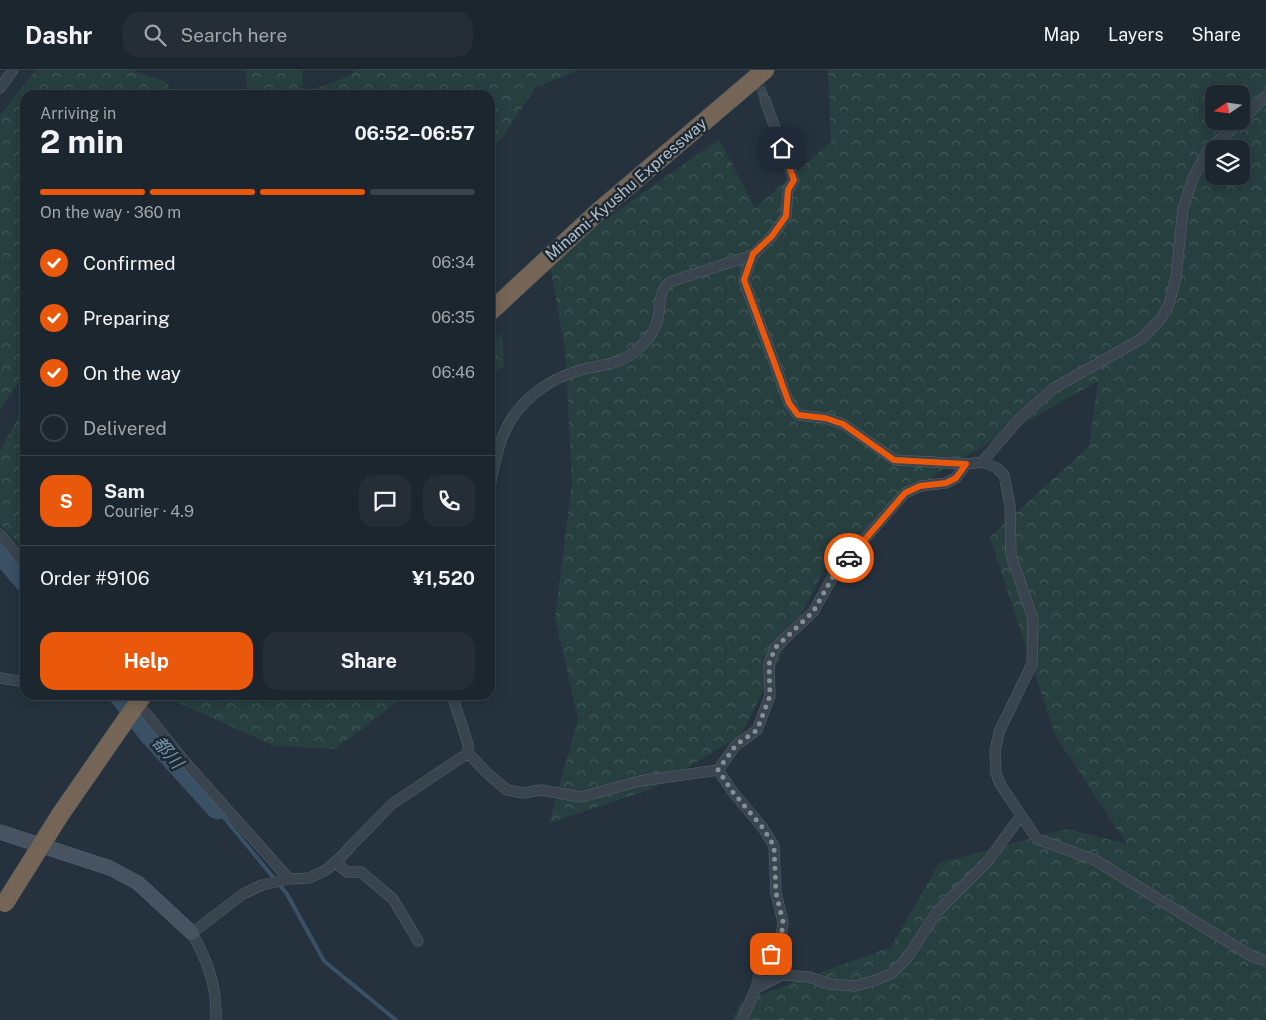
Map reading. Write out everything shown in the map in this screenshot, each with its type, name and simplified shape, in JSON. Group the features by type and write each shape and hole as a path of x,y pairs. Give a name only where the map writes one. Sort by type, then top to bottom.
{"highway":[{"name":"Minami-Kyushu Expressway","path":"495,307 600,210 765,70"},
{"path":"2,909 60,815 140,700"}],"street":[{"path":"0,88 14,70"},
{"path":"1250,112 1266,96"},
{"path":"495,465 501,440 512,419 528,398 544,385 564,376 616,363 629,356 641,346 654,328 665,285 753,254 772,236 786,216 788,190 794,180 765,100"},
{"path":"982,462 1020,418 1054,388 1141,339 1161,319 1169,304 1176,278 1184,209 1193,178 1208,150 1231,130"},
{"path":"753,254 744,280 789,403 798,415 825,418 843,424 894,460 966,464 982,462 997,468 1004,475 1010,505 1011,555 1032,619 1032,664 999,732 996,751 996,774 1020,817 1037,839 1095,860 1210,932 1254,957 1266,961"},
{"path":"454,700 468,744 468,753 507,790 523,793 541,790 581,797 640,782 718,770 736,745 757,730 770,696 769,664 775,648 813,612 835,573 905,493 920,486 946,483 956,478 966,464"},
{"path":"0,534 20,559"},
{"path":"0,678 20,681"},
{"path":"135,700 185,762 287,880"},
{"path":"192,932 243,894 262,885 309,878 326,870 392,804 468,753"},
{"path":"718,770 732,791 763,828 774,846 776,893 783,922 781,940 761,968 756,988 742,1020"},
{"path":"756,988 782,976 809,977 830,984 855,986 892,973 907,958 937,912 988,861 1020,817"},
{"path":"0,832 101,865 138,883 192,932 205,956 214,987 216,1020"},
{"path":"336,862 347,872 361,872 393,899 418,941"}],"green space":[{"path":"36,70 131,70 166,82 172,90 20,90"},
{"path":"246,70 302,70 303,90 248,90"},
{"path":"355,70 576,71 535,88 502,138 495,145 495,90 311,90 350,76"},
{"path":"828,70 1266,70 1266,1020 733,1020 740,1002 891,947 939,863 1067,829 1127,844 1055,735 990,537 1089,446 1098,381 940,471 824,570 741,735 652,789 549,823 578,719 555,618 572,483 565,349 549,260 719,139 755,208 831,142"},
{"path":"20,90 20,380 0,409 0,115"},
{"path":"502,334 504,366 495,372 495,340"},
{"path":"20,415 20,546 0,524 0,450"},
{"path":"173,700 400,700 335,749 274,746"}],"waterway":[{"name":"都川","path":"0,553 20,576"},
{"name":"都川","path":"123,700 148,733 217,809"},
{"path":"217,809 287,894 324,961 396,1020"}],"tunnel":[{"path":"755,73 765,100"}],"way so far":[{"path":"771,954 781,940 783,922 776,893 774,846 763,828 732,791 718,770 736,745 757,730 770,696 769,664 775,648 813,612 835,573 849,558"}],"route":[{"path":"782,148 794,180 788,190 786,216 772,236 753,254 744,280 789,403 798,415 825,418 843,424 894,460 966,464 956,478 946,483 920,486 905,493 849,558"}]}
